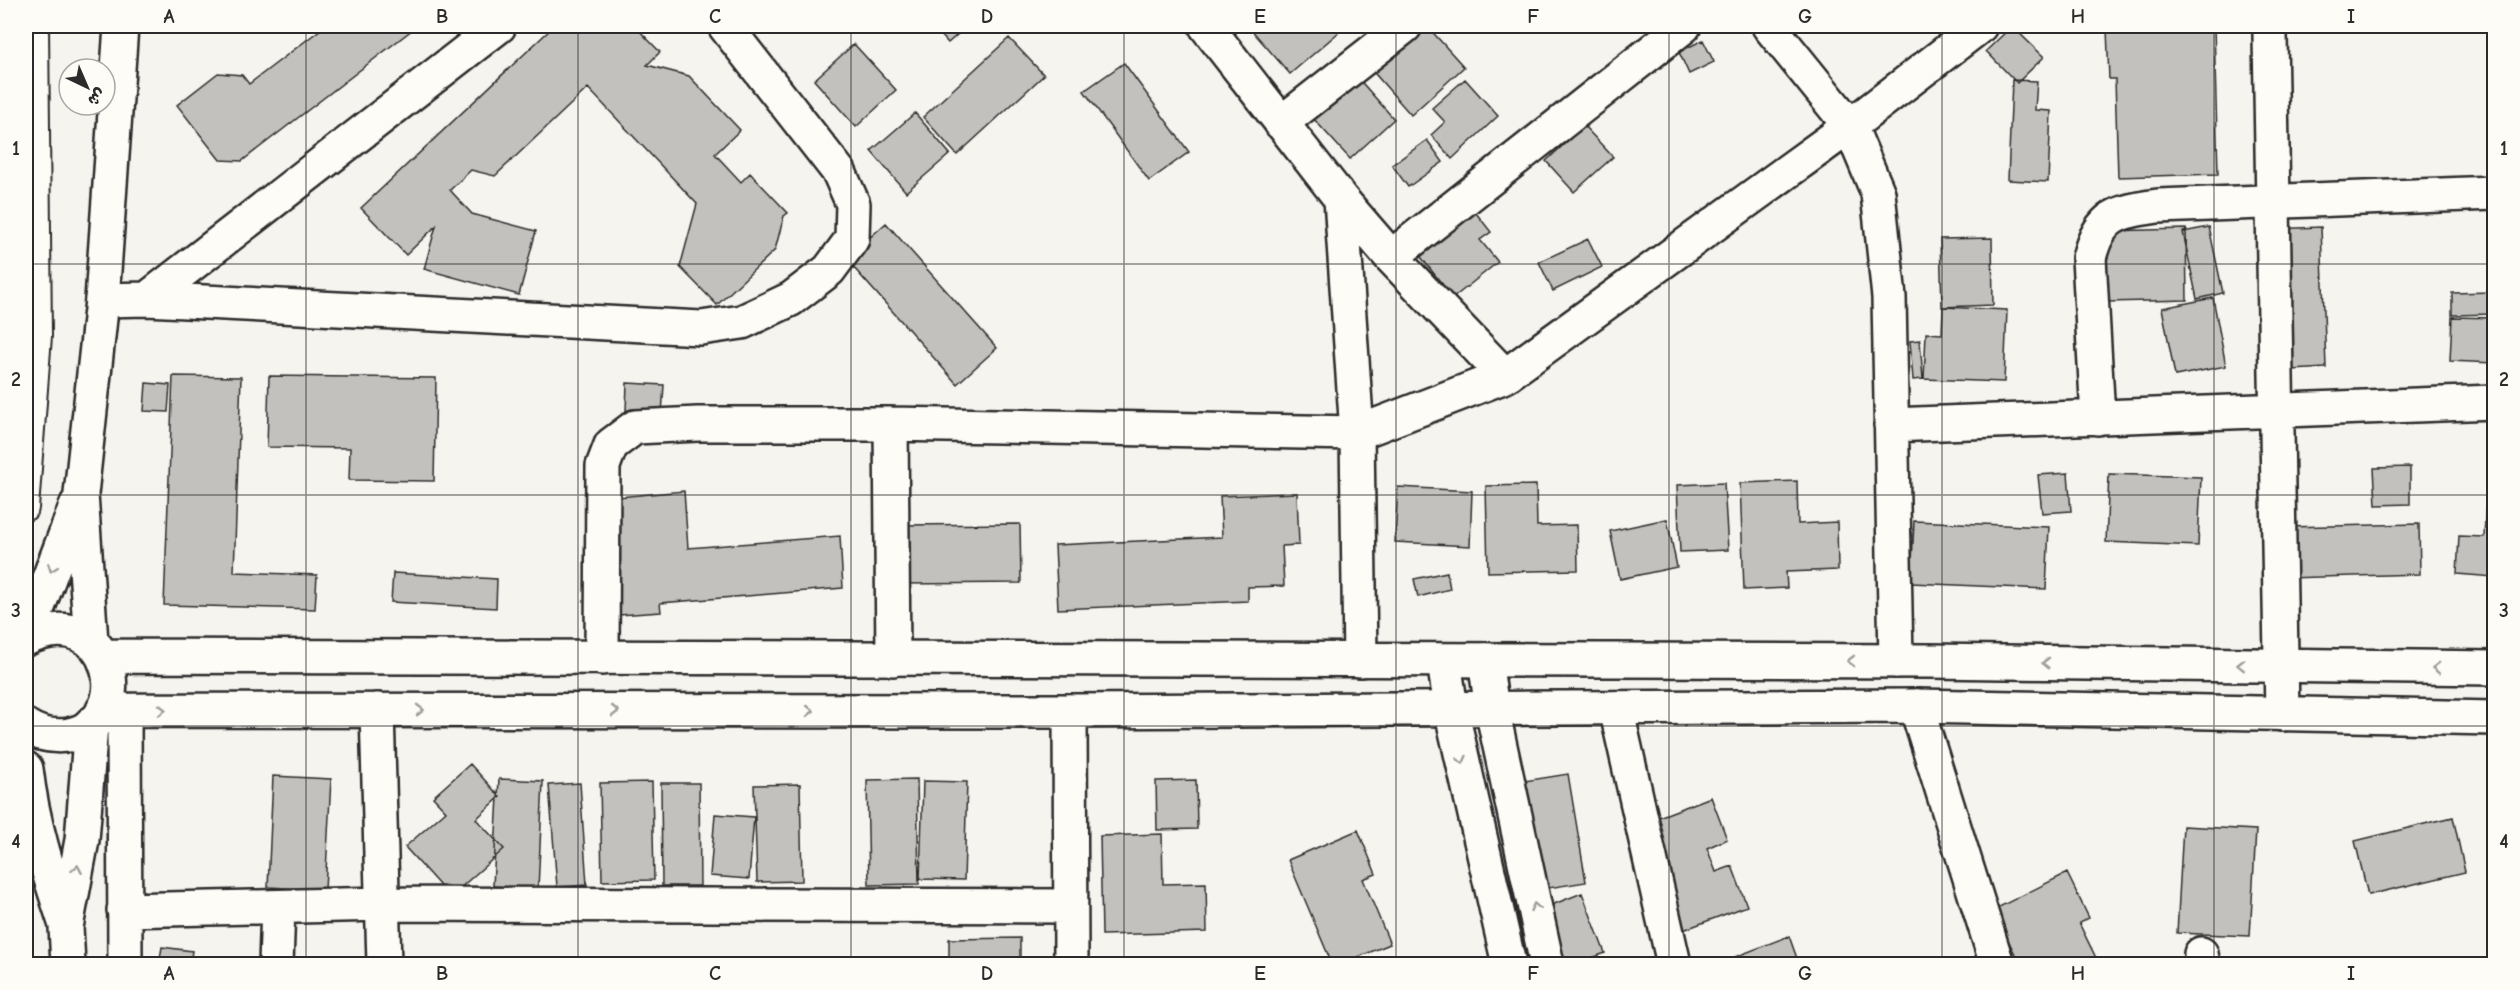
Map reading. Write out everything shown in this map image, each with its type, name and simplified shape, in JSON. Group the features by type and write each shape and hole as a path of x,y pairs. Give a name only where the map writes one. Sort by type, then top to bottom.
{"street":[{"path":"68,964 66,927 110,692 110,673 97,649 81,494 102,300 122,26"},
{"path":"147,299 499,26"},
{"path":"102,300 147,299 701,328 742,322 772,309 791,299 828,270 852,239 853,204 840,172 725,26"},
{"path":"1206,26 1341,199 1391,257 1505,376"},
{"path":"1281,123 1405,26"},
{"path":"1391,257 1684,26"},
{"path":"1769,26 1850,126 1878,193 1889,297 1896,661"},
{"path":"602,658 603,466 611,445 635,427 698,424 891,424 1357,433 1505,376 1850,126 1980,26"},
{"path":"2270,35 2283,714"},
{"path":"2098,418 2088,258 2094,237 2106,221 2123,211 2158,206 2494,193"},
{"path":"1341,199 1357,433 1360,660"},
{"path":"1891,425 2494,402"},
{"path":"891,424 893,659"},
{"path":"26,639 81,494"},
{"path":"26,639 42,631 61,629 75,632 97,649 602,658 1896,661 2494,668"},
{"path":"1485,660 1492,709 1548,964"},
{"path":"1444,661 1451,709 1509,964"},
{"path":"26,726 34,732 56,737 75,734 106,715 377,710 1070,711 1916,706 2494,718"},
{"path":"1916,706 1997,964"},
{"path":"1616,708 1674,964"},
{"path":"377,710 384,964"},
{"path":"1070,711 1071,964"},
{"path":"106,715 124,910 125,964"},
{"path":"26,769 40,848 66,927"},
{"path":"124,910 383,904 1070,906"},
{"path":"276,964 278,907"}],"lane":[{"path":"26,508 39,336 36,26"}],"building":[{"path":"325,26 417,26 242,161 220,160 177,105 218,73 242,75 249,84"},
{"path":"554,26 635,26 660,52 647,65 689,76 740,130 715,154 741,182 750,173 788,213 784,216 775,250 717,305 680,267 697,204 588,88 495,176 471,170 450,190 472,214 536,231 519,295 424,269 436,226 406,255 361,208"},
{"path":"933,26 967,26 948,43"},
{"path":"1248,26 1346,26 1290,74"},
{"path":"1419,26 1427,26 1464,67 1411,115 1369,67"},
{"path":"2012,26 2044,57 2017,83 1986,51"},
{"path":"2214,26 2218,174 2118,177 2115,79 2109,79 2107,29"},
{"path":"1009,38 1044,75 957,155 923,117"},
{"path":"1703,40 1714,62 1689,74 1679,52"},
{"path":"854,44 896,90 856,127 814,80"},
{"path":"1124,63 1189,152 1149,181 1084,91"},
{"path":"1356,76 1394,119 1350,159 1312,117"},
{"path":"1465,79 1498,116 1452,159 1431,135 1445,122 1432,108"},
{"path":"2012,80 2037,81 2035,110 2051,111 2048,182 2008,180"},
{"path":"915,113 950,154 906,192 871,151"},
{"path":"1584,126 1613,157 1574,192 1546,161"},
{"path":"1427,140 1443,162 1408,187 1392,165"},
{"path":"1472,208 1491,232 1480,240 1498,262 1453,298 1417,252"},
{"path":"886,223 997,348 957,384 846,259"},
{"path":"2209,227 2223,293 2197,299 2183,232"},
{"path":"2321,227 2326,368 2275,371 2270,229"},
{"path":"2186,229 2187,300 2107,302 2107,231"},
{"path":"1992,238 1993,305 1942,307 1940,239"},
{"path":"1588,239 1602,267 1553,291 1539,262"},
{"path":"2494,292 2494,314 2452,315 2452,293"},
{"path":"2213,298 2226,366 2175,376 2162,308"},
{"path":"1943,307 2007,310 2004,382 1924,379 1926,333 1942,334"},
{"path":"2452,317 2494,318 2494,363 2450,361"},
{"path":"1920,340 1923,379 1913,380 1910,341"},
{"path":"173,376 241,377 234,572 317,575 315,609 164,605"},
{"path":"269,376 436,378 434,481 349,480 350,448 267,447"},
{"path":"146,383 170,385 168,412 144,411"},
{"path":"627,383 664,385 662,414 626,411"},
{"path":"2410,467 2410,504 2376,505 2374,468"},
{"path":"2068,473 2071,511 2042,513 2038,475"},
{"path":"2109,474 2201,477 2198,546 2106,542"},
{"path":"2487,480 2494,480 2494,577 2457,574 2459,536 2484,537"},
{"path":"1797,481 1798,524 1837,522 1838,570 1786,572 1787,588 1744,590 1740,483"},
{"path":"1724,483 1728,550 1680,552 1677,485"},
{"path":"1536,485 1537,526 1577,525 1578,570 1488,572 1486,486"},
{"path":"1398,487 1472,491 1470,546 1395,542"},
{"path":"684,491 688,548 840,536 843,588 660,603 661,612 605,616 595,499"},
{"path":"1297,493 1299,545 1282,546 1284,586 1248,587 1248,601 1058,609 1055,545 1222,537 1220,496"},
{"path":"1667,519 1677,567 1620,579 1610,531"},
{"path":"1914,521 2049,527 2046,589 1911,583"},
{"path":"1020,524 1021,583 902,584 901,525"},
{"path":"2419,524 2420,574 2287,578 2286,527"},
{"path":"1447,572 1450,589 1418,597 1414,579"},
{"path":"393,573 497,579 496,608 391,602"},
{"path":"470,764 500,797 476,819 504,849 450,897 405,847 446,811 433,797"},
{"path":"1568,774 1586,882 1530,891 1512,783"},
{"path":"273,776 331,779 325,890 268,887"},
{"path":"499,779 543,781 538,889 493,886"},
{"path":"917,779 919,884 869,885 867,780"},
{"path":"1196,780 1197,829 1157,830 1156,781"},
{"path":"923,781 967,782 964,880 920,879"},
{"path":"652,782 654,880 602,881 600,783"},
{"path":"580,783 587,885 557,887 549,785"},
{"path":"661,783 699,783 700,886 662,886"},
{"path":"800,784 802,881 757,882 754,785"},
{"path":"1711,797 1727,839 1707,848 1716,872 1732,866 1747,906 1678,932 1638,825"},
{"path":"715,814 754,817 749,879 710,876"},
{"path":"2453,817 2465,872 2368,895 2355,841"},
{"path":"2183,826 2256,830 2250,936 2177,933"},
{"path":"1358,830 1376,874 1363,879 1390,944 1341,964 1332,964 1288,860"},
{"path":"1162,834 1163,884 1206,883 1207,932 1102,935 1100,836"},
{"path":"2067,873 2089,918 2079,923 2099,964 2020,964 1993,910"},
{"path":"1582,893 1605,953 1576,964 1559,964 1539,910"},
{"path":"1789,936 1799,964 1717,964"},
{"path":"1020,938 1020,964 949,964 949,939"},
{"path":"162,947 192,951 190,964 159,964"}]}
